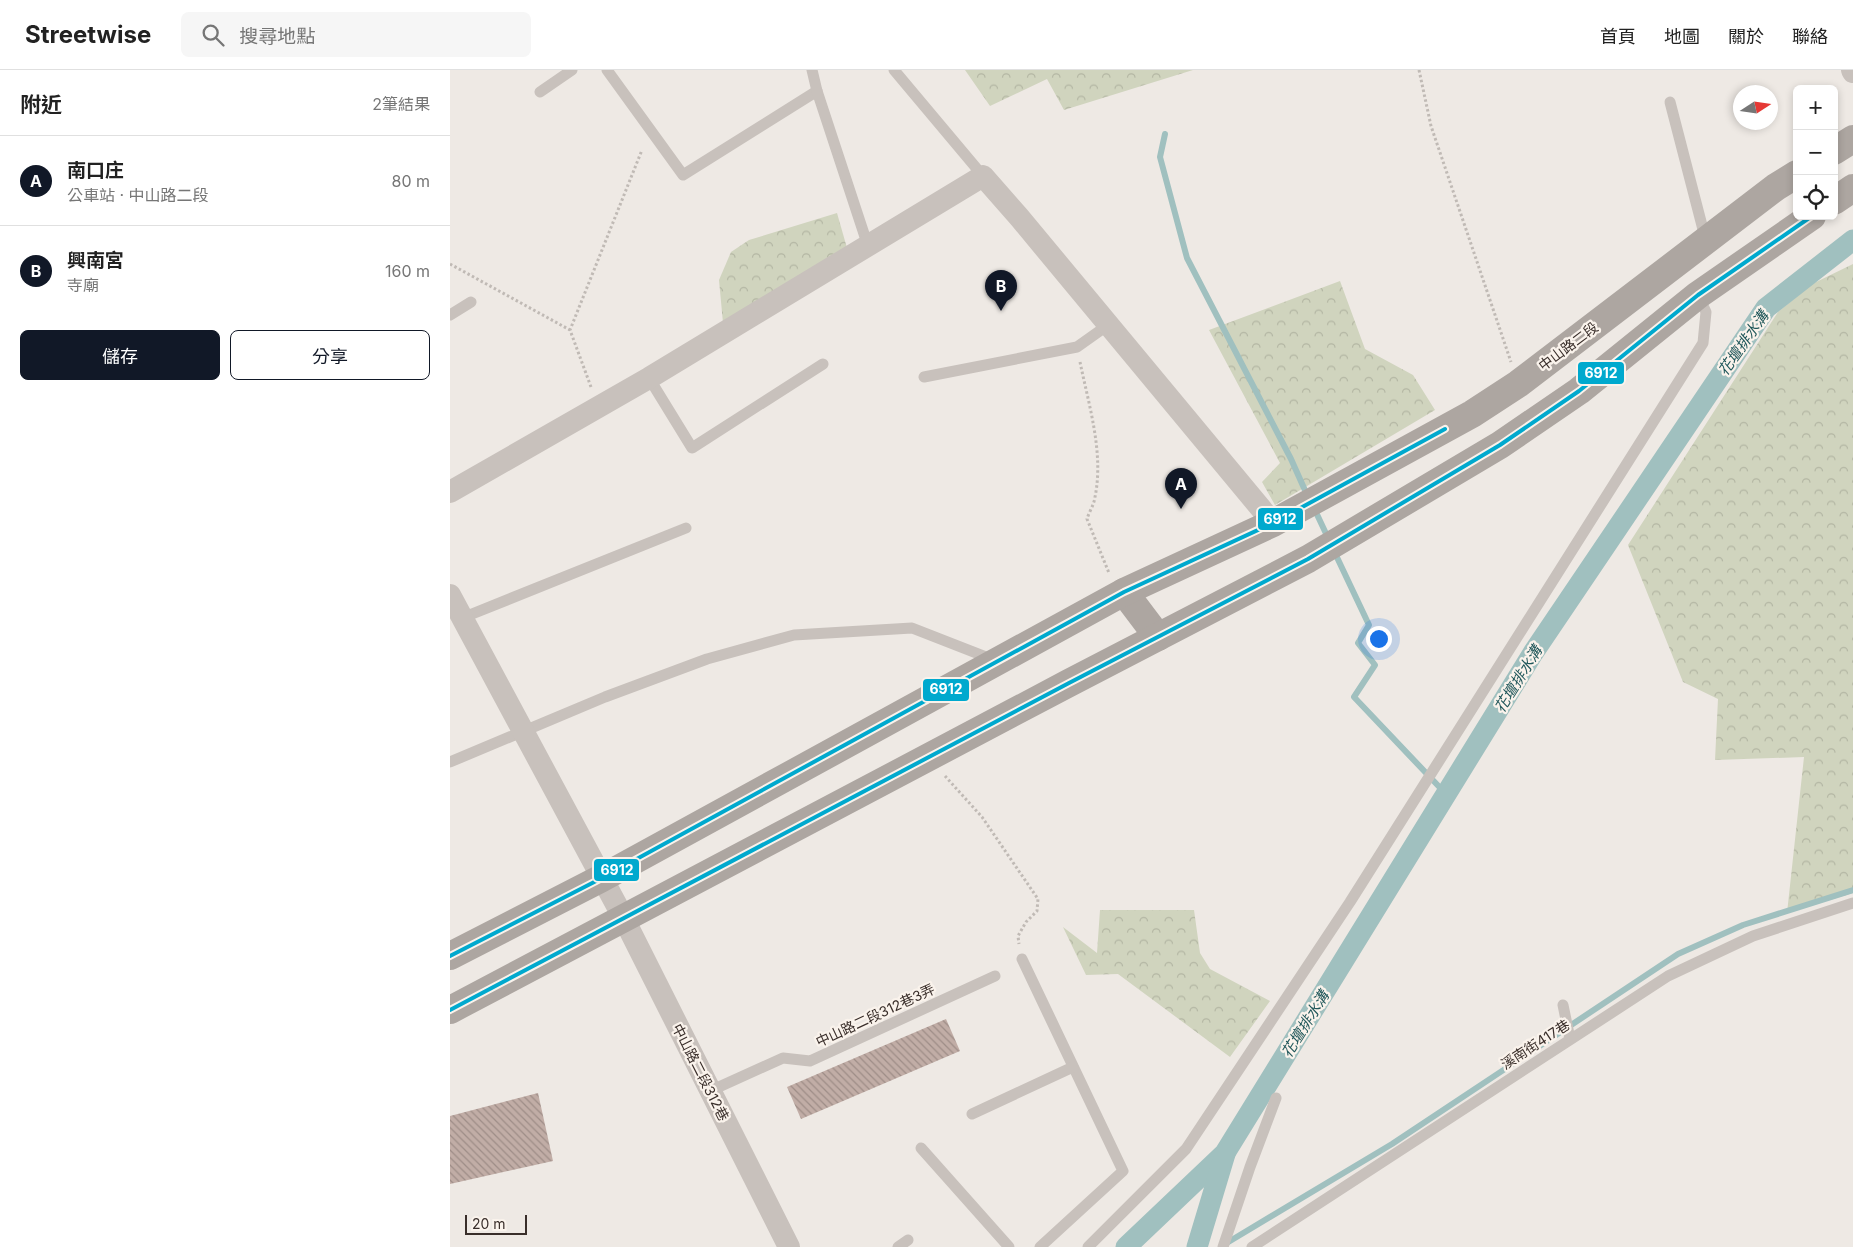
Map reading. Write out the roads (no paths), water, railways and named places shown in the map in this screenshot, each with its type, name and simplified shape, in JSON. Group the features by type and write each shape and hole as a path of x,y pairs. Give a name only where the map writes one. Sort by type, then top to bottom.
{"main road":[{"path":"1838,148 1853,139"},
{"name":"中山路二段","path":"1281,519 1472,414 1518,384 1776,187 1795,175"},
{"path":"1838,198 1853,188"},
{"path":"450,956 613,897 928,757 1308,559 1500,445 1555,408 1698,295 1806,220"},
{"path":"450,1010 613,897 996,661 1124,592 1281,519"},
{"path":"1124,592 1158,637"}],"street":[{"path":"450,492 649,378 983,176 1108,325 1281,519"},
{"name":"中山路二段312巷","path":"450,595 613,897 789,1247"}],"lane":[{"path":"540,92 572,70"},
{"path":"608,70 683,175 816,92"},
{"path":"812,70 816,92 868,246"},
{"path":"894,70 983,176"},
{"path":"1670,102 1706,242"},
{"path":"1088,1247 1186,1149 1350,902 1703,343 1706,312 1698,295"},
{"path":"450,315 471,302"},
{"path":"924,377 1077,347 1108,325"},
{"path":"649,378 692,448 823,364"},
{"path":"462,618 686,528"},
{"path":"450,762 605,697 707,658 794,635 912,628 996,661"},
{"name":"溪南街417巷","path":"1252,1247 1668,976 1753,936 1853,904"},
{"path":"1022,959 1122,1171 1040,1247"},
{"name":"中山路二段312巷3弄","path":"710,1091 784,1058 810,1061 995,976"},
{"path":"1563,1005 1570,1039"},
{"path":"972,1114 1073,1067"},
{"path":"1223,1247 1276,1098"},
{"path":"920,1148 1009,1247"}],"waterway":[{"path":"1165,134 1160,157 1187,258 1291,459 1308,497"},
{"name":"花壇排水溝","path":"1126,1247 1225,1153 1533,653 1766,308 1853,240"},
{"path":"1314,508 1329,540"},
{"path":"1334,551 1369,625 1358,643 1375,665 1354,697 1446,794"},
{"path":"1225,1244 1392,1144 1678,954 1743,925 1853,890"},
{"name":"花壇排水溝","path":"1197,1247 1225,1154"}],"place":[{"name":"興南宮","path":"1001,311"},
{"name":"南口庄","path":"1181,509"}]}
